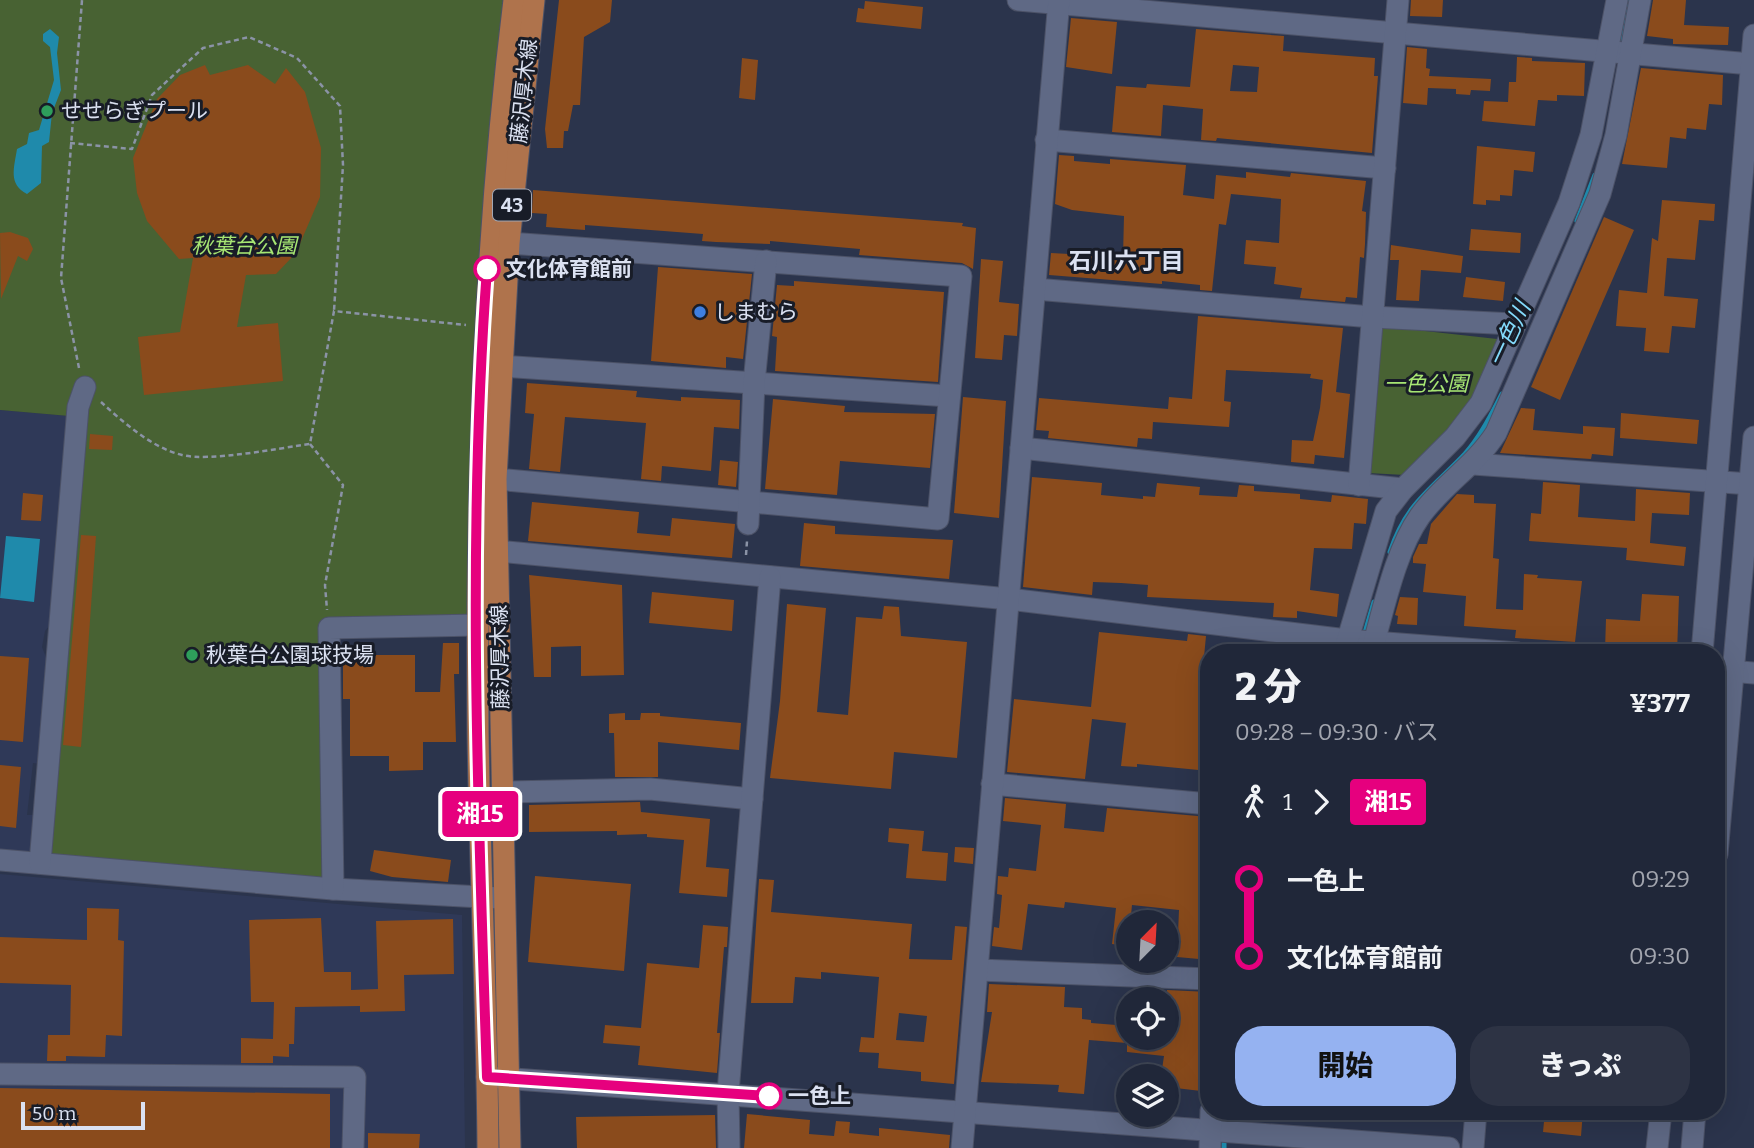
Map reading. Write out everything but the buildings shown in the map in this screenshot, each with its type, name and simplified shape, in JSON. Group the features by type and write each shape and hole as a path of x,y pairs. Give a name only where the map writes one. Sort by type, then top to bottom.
{"main road":[{"name":"藤沢厚木線","path":"488,1148 481,899 478,625 484,326 499,118 514,0"},
{"name":"藤沢厚木線","path":"510,1148 496,479 509,243 534,0"}],"street":[{"path":"1018,0 1751,64"},
{"path":"1359,485 1398,0"},
{"path":"1360,644 1414,525 1427,507 1473,464 1491,440 1507,410 1600,194 1616,135 1617,0"},
{"path":"1360,644 1377,536 1387,511 1403,489 1473,415 1577,180 1618,52 1640,0"},
{"path":"962,1148 1059,2"},
{"path":"1703,644 1754,35"},
{"path":"1046,140 1385,169"},
{"path":"496,479 938,519 961,276 509,243"},
{"path":"748,524 754,383 766,261"},
{"path":"1035,289 1373,317 1514,324"},
{"path":"501,366 949,396"},
{"path":"40,863 78,407 85,387"},
{"path":"1725,773 1754,437"},
{"path":"1021,448 1403,489"},
{"path":"1473,464 1750,484"},
{"path":"497,551 1009,599 1352,644"},
{"path":"729,1148 728,1093 770,577"},
{"path":"333,889 328,628 478,625"},
{"path":"992,784 1200,803"},
{"path":"502,792 650,789 752,800"},
{"path":"0,860 333,889 481,899 506,897"},
{"path":"978,970 1200,979"},
{"path":"0,1074 355,1077 353,1148"},
{"path":"487,1077 1221,1127 1304,1142 1450,1148"},
{"path":"1473,1148 1475,1120"},
{"path":"1657,1148 1660,1120"},
{"path":"1692,1148 1694,1120"}],"path":[{"path":"82,0 61,278 74,355 85,387 125,424 182,455 238,454 310,444"},
{"path":"70,143 132,149 152,95 203,48 249,37 297,58 340,106 343,165 334,311 310,444 342,485 325,584 328,628"},
{"path":"334,311 484,326"},
{"path":"745,574 748,524"}],"shaded area":[{"name":"せせらぎプール","path":"50,29 59,37 57,53 61,90 52,113 49,142 42,146 41,183 27,194 15,180 15,163 17,149 27,144 29,133 39,130 54,80 50,47 43,41 43,34"},
{"path":"0,410 69,416 50,625 45,631 42,647 50,668 42,764 33,763 27,815 35,815 33,854 0,851"},
{"path":"6,536 40,539 34,602 0,598"},
{"path":"0,874 462,915 465,1148 0,1148"}],"green space":[{"name":"秋葉台公園","path":"0,0 514,0 478,625 329,629 333,889 40,863 69,416 0,410"},
{"name":"一色公園","path":"1380,326 1506,340 1469,410 1405,475 1368,473"}],"waterway":[{"name":"一色川","path":"1620,49 1628,0"},
{"name":"一色川","path":"1577,221 1595,175"},
{"name":"一色川","path":"1390,552 1412,509 1471,447 1502,394"},
{"name":"一色川","path":"1364,636 1374,602"},
{"name":"一色川","path":"1225,1120 1225,1126"},
{"name":"一色川","path":"1224,1135 1224,1148"}],"bus line":[{"name":"湘15","path":"487,269 479,469 478,734 487,1077 769,1096"}],"place":[{"name":"せせらぎプール","path":"47,111"},
{"name":"文化体育館前","path":"487,269"},
{"name":"しまむら","path":"700,312"},
{"name":"秋葉台公園球技場","path":"192,655"},
{"name":"一色上","path":"769,1096"}],"district":[{"name":"石川六丁目","path":"1126,261"}]}
